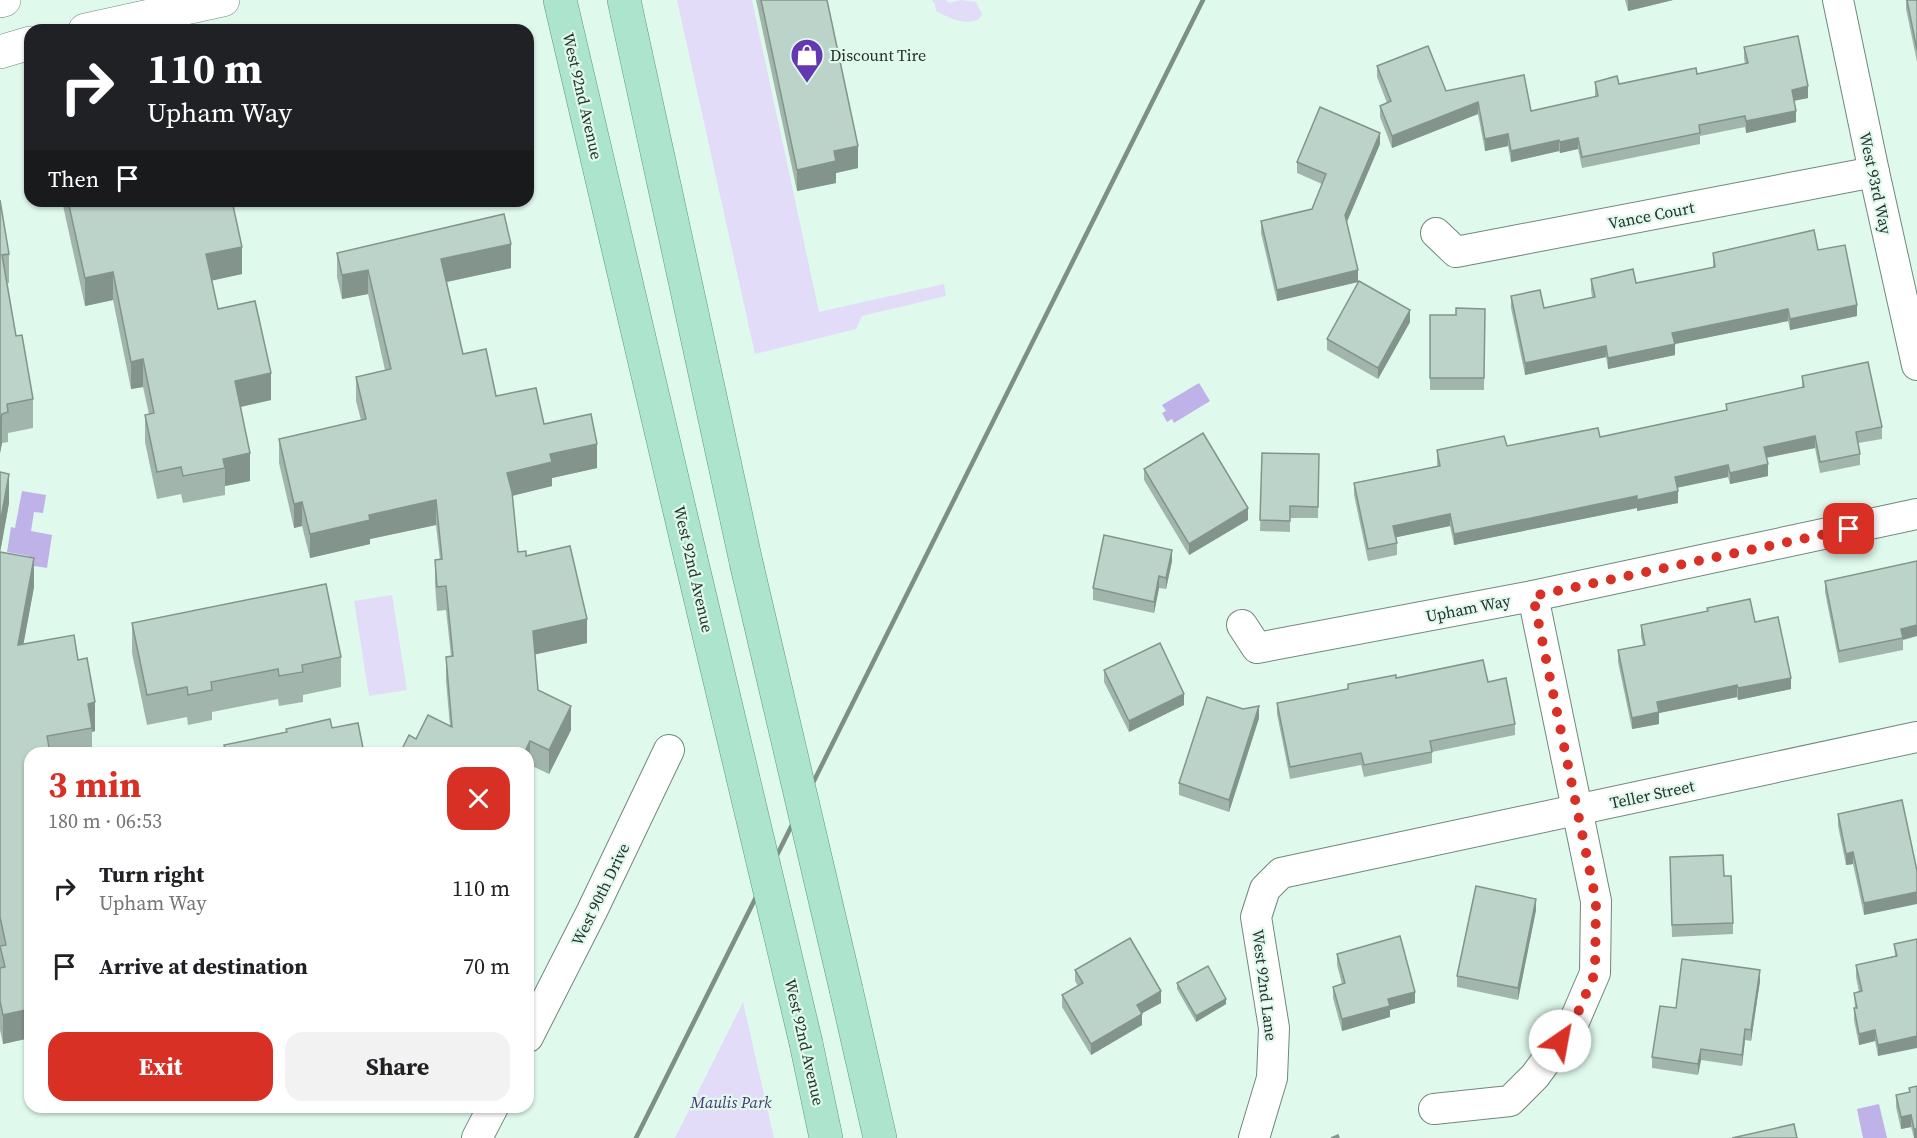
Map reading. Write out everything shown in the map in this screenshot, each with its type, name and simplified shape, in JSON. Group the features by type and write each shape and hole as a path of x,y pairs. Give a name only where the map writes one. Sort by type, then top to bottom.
{"main road":[{"name":"West 92nd Avenue","path":"560,0 806,1043 826,1138"},
{"path":"624,0 746,562 880,1138"}],"street":[{"path":"113,24 223,0"},
{"name":"West 93rd Way","path":"1838,0 1917,366"},
{"path":"0,52 24,45"},
{"name":"Vance Court","path":"1436,233 1456,252 1874,172"},
{"name":"Upham Way","path":"1242,625 1257,648 1533,596 1917,514"},
{"path":"1434,1109 1510,1101 1535,1076 1573,1024 1595,973 1596,901 1533,596"},
{"name":"Teller Street","path":"1281,873 1917,737"},
{"name":"West 90th Drive","path":"534,1025 669,750"},
{"name":"West 92nd Lane","path":"1254,1138 1272,1078 1274,1029 1256,917 1265,889 1281,873"},
{"path":"477,1138 490,1113"}],"green space":[{"path":"677,0 752,0 819,312 944,284 946,296 862,316 856,329 755,354"},
{"path":"932,0 946,0 949,3 960,0 976,2 982,14 978,20 967,22 956,20 936,11"},
{"path":"392,595 407,690 369,696 354,601"},
{"name":"Maulis Park","path":"743,1002 774,1138 675,1138"}],"shaded area":[{"path":"1199,383 1210,401 1174,423 1172,419 1167,422 1162,413 1166,411 1162,405"},
{"path":"22,491 46,495 43,513 34,512 31,531 52,535 47,568 28,565 29,556 7,552 11,527 15,528"},
{"path":"1879,1104 1887,1138 1863,1138 1857,1109"}],"building":[{"name":"Discount Tire","path":"761,0 827,0 858,146 834,151 836,161 797,170"},
{"path":"1907,0 1917,0 1917,50"},
{"path":"1798,36 1808,86 1792,90 1796,111 1746,121 1745,116 1699,125 1700,133 1582,157 1578,138 1511,151 1508,134 1485,139 1478,102 1392,136 1380,106 1391,101 1377,66 1428,46 1446,91 1524,75 1531,111 1598,96 1595,82 1617,76 1619,84 1696,68 1697,74 1748,63 1744,47"},
{"path":"1320,107 1380,133 1345,215 1358,270 1277,290 1261,221 1312,209 1326,174 1297,162"},
{"path":"0,200 9,254 2,255 16,336 22,335 33,399 7,404 8,412 2,414 0,423"},
{"path":"69,207 233,207 242,247 206,254 218,309 255,301 271,373 235,381 250,453 223,459 225,468 183,476 181,467 157,472 145,415 154,413 143,359 131,362 113,272 85,278"},
{"path":"504,214 511,244 441,259 463,354 486,349 496,396 536,388 544,424 591,414 597,444 550,454 552,462 507,473 512,492 518,552 526,551 526,556 570,546 587,619 533,631 538,690 571,706 549,750 530,741 527,747 403,747 409,735 416,739 428,715 452,727 446,657 453,656 446,586 437,587 435,560 442,559 436,500 369,515 370,520 310,534 302,502 294,504 279,439 366,419 356,377 391,369 368,270 342,275 337,253"},
{"path":"1814,230 1818,250 1845,245 1857,305 1790,319 1788,309 1672,333 1675,344 1608,358 1606,346 1525,363 1511,296 1540,290 1544,308 1595,297 1591,279 1633,269 1636,283 1715,267 1713,253"},
{"path":"1359,281 1410,310 1378,368 1327,339"},
{"path":"1456,308 1485,309 1484,378 1430,378 1430,315 1456,315"},
{"path":"1868,362 1882,427 1856,432 1860,454 1820,462 1815,436 1764,447 1768,464 1730,473 1728,465 1675,477 1678,491 1637,500 1637,496 1454,534 1450,514 1393,526 1397,543 1368,549 1354,483 1440,466 1437,450 1504,436 1507,446 1598,428 1600,437 1727,410 1726,404 1804,387 1802,376"},
{"path":"1203,433 1248,508 1189,544 1144,469"},
{"path":"1262,453 1319,454 1318,507 1290,506 1290,521 1260,520"},
{"path":"0,472 9,474 0,524"},
{"path":"1104,535 1172,550 1166,578 1159,576 1154,602 1093,588"},
{"path":"0,552 34,558 18,645 74,635 78,660 87,658 95,702 88,704 92,728 47,736 49,747 24,747 24,1010 3,1015 0,1001 0,968 5,967 0,946 6,945 0,917"},
{"path":"1917,561 1917,625 1901,629 1903,638 1839,651 1825,581"},
{"path":"326,584 341,657 302,665 303,672 279,676 278,669 211,682 212,690 188,695 187,687 147,695 132,623"},
{"path":"1750,599 1755,622 1778,617 1791,678 1738,688 1737,685 1657,702 1659,712 1632,718 1618,650 1645,645 1641,625 1708,611 1707,608"},
{"path":"1160,643 1184,694 1129,721 1104,670"},
{"path":"1483,660 1488,682 1506,678 1515,724 1430,741 1432,752 1364,765 1361,753 1290,767 1277,703 1348,689 1348,684 1396,675 1396,678"},
{"path":"1207,697 1243,709 1259,706 1229,800 1179,783"},
{"path":"330,719 332,728 358,723 363,747 224,747 224,745 287,732 286,729"},
{"path":"1902,800 1917,871 1917,892 1864,903 1853,852 1846,854 1838,814"},
{"path":"1723,855 1724,876 1731,876 1733,923 1672,925 1670,857"},
{"path":"1476,886 1536,899 1518,988 1457,976"},
{"path":"1400,936 1415,992 1388,999 1390,1006 1342,1019 1333,987 1345,983 1337,954"},
{"path":"1130,938 1161,991 1137,1005 1142,1014 1091,1044 1062,995 1083,983 1075,970"},
{"path":"1917,939 1917,1036 1878,1045 1875,1030 1859,1034 1854,1008 1857,1008 1854,993 1862,991 1856,965 1897,956 1894,944"},
{"path":"1682,959 1760,970 1751,1030 1745,1029 1742,1055 1701,1049 1698,1064 1652,1057 1660,1006 1676,1008"},
{"path":"1208,966 1226,999 1196,1016 1177,983"},
{"path":"1917,1086 1917,1129 1914,1129 1911,1115 1901,1117 1896,1095 1910,1092 1909,1088"},
{"path":"1794,1124 1797,1138 1732,1138"}],"railway":[{"path":"636,1138 1203,0"}],"place":[{"name":"Discount Tire","path":"807,84"}],"route":[{"path":"1560,1041 1573,1024 1595,973 1596,901 1533,596 1849,529"}]}
